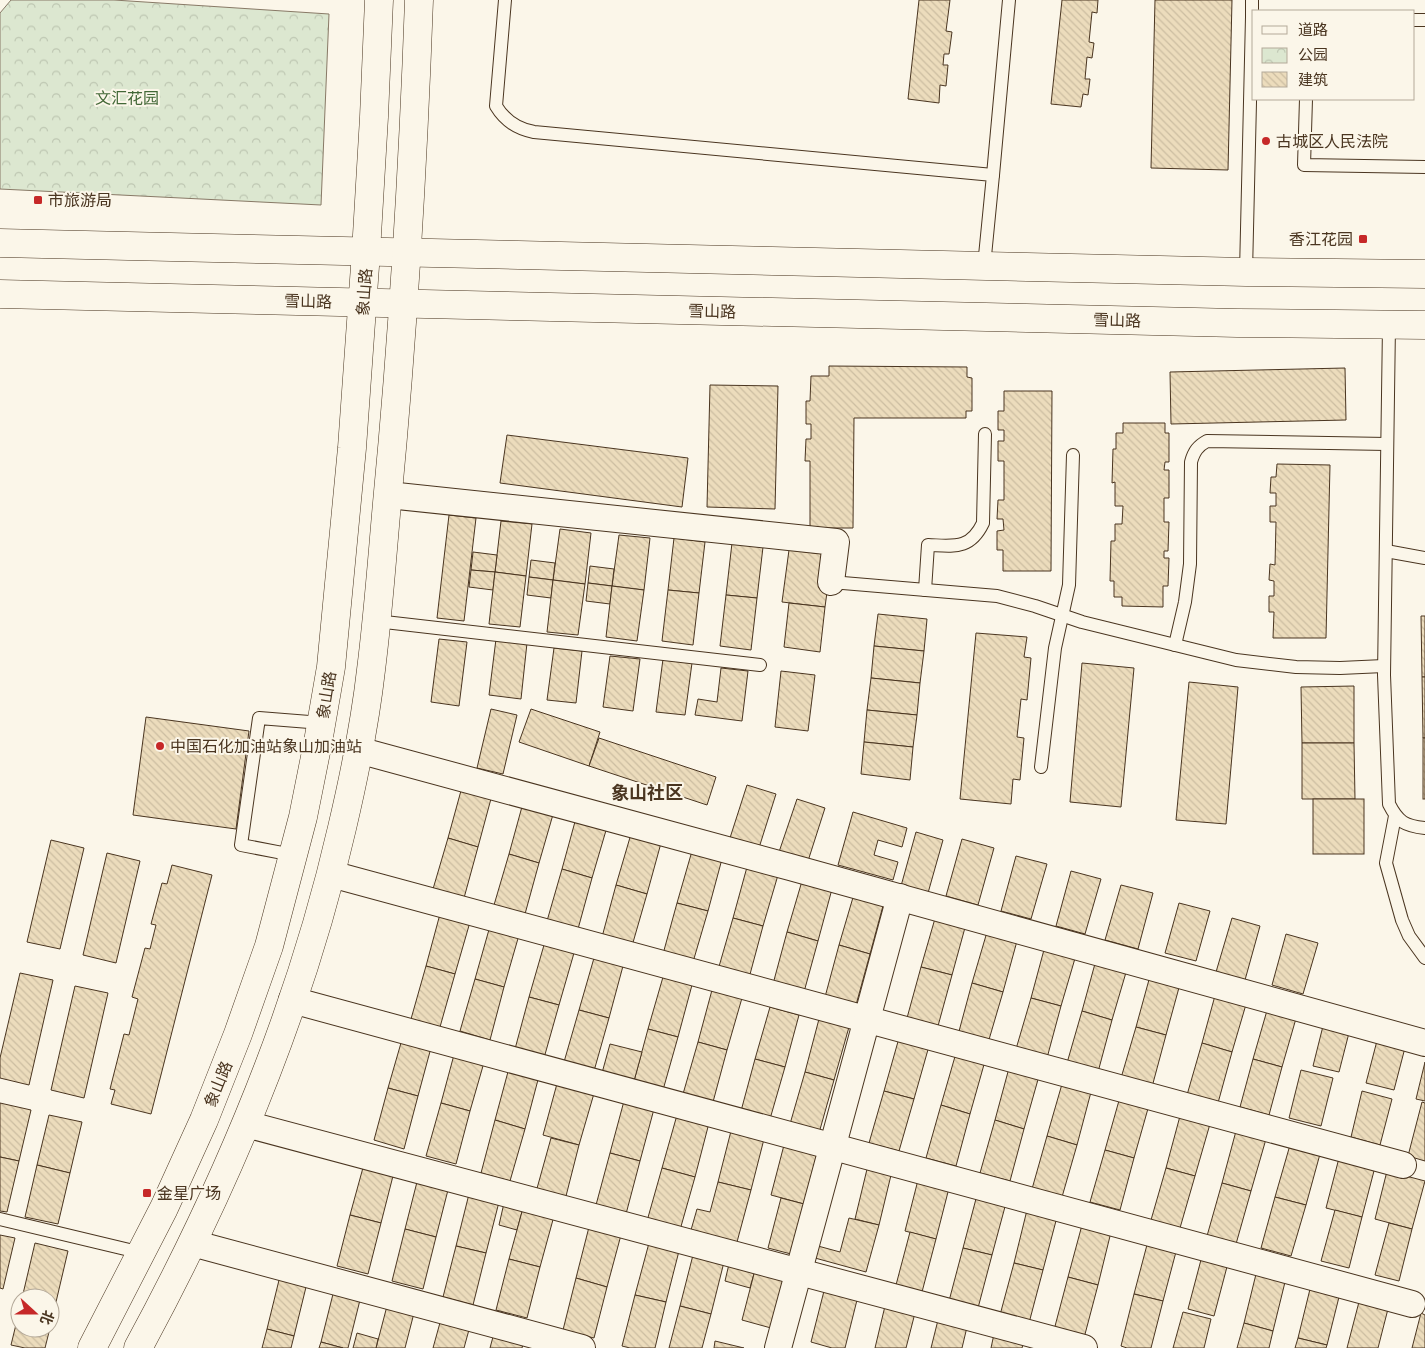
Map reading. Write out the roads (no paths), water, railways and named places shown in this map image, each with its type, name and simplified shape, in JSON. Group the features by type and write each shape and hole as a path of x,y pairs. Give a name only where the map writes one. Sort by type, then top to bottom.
{"main road":[{"name":"象山路","path":"92,1348 142,1253 204,1120 238,1034 269,946 303,817 331,667 351,458 363,303 379,0"},
{"path":"138,1348 192,1243 246,1124 276,1048 307,958 331,874 358,750 371,673 404,304 415,119 419,0"},
{"path":"0,243 1246,272 1425,274"},
{"name":"雪山路","path":"0,294 1228,323 1425,325"}],"street":[{"path":"388,495 836,542 831,582"},
{"path":"358,750 900,897 1425,1043"},
{"path":"331,874 1403,1165"},
{"path":"778,1348 900,897"},
{"path":"292,1000 1412,1304"},
{"path":"246,1124 1084,1348"},
{"path":"192,1243 582,1348"}],"lane":[{"path":"505,0 496,106 514,126 524,130 992,175"},
{"path":"984,266 1009,0"},
{"path":"1246,272 1252,53"},
{"path":"1306,100 1304,164 1425,167"},
{"path":"1389,324 1384,666 1389,804 1395,816 1402,822 1411,827 1425,828"},
{"path":"925,590 928,545 963,545 978,533 983,523 985,434"},
{"path":"1175,645 1186,602 1190,564 1191,462 1198,446 1207,441 1387,444"},
{"path":"1041,767 1054,648 1068,585 1073,455"},
{"path":"1386,552 1425,558"},
{"path":"831,582 997,596 1082,622 1236,660 1296,667 1384,666"},
{"path":"376,621 760,665"},
{"path":"293,855 240,845 259,718 322,723"},
{"path":"1395,816 1386,863 1402,920 1409,936 1425,958"},
{"path":"0,1218 142,1253"}],"place":[{"name":"古城区人民法院","path":"1266,141"},
{"name":"市旅游局","path":"38,200"},
{"name":"香江花园","path":"1363,239"},
{"name":"中国石化加油站象山加油站","path":"160,746"},
{"name":"金星广场","path":"147,1193"}],"district":[{"name":"象山社区","path":"647,793"}],"park label":[{"name":"文汇花园","path":"127,98"}]}
